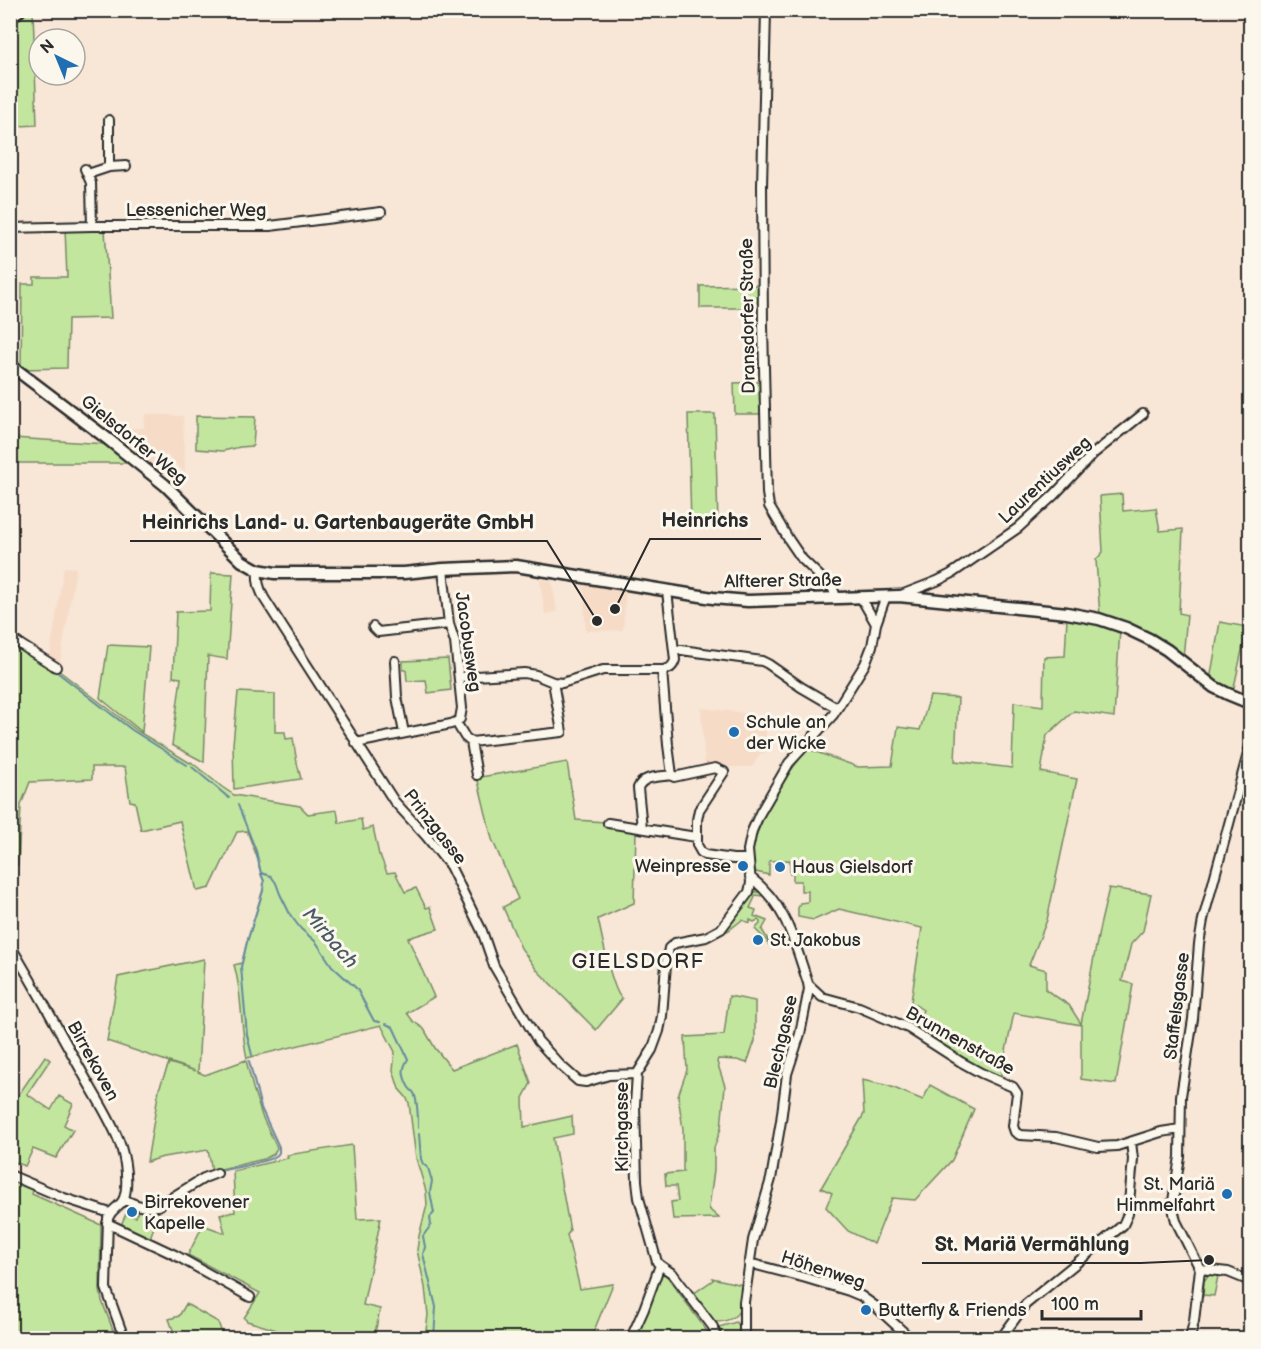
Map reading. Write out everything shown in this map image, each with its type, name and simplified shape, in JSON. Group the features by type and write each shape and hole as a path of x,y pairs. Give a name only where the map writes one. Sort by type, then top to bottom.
{"street":[{"path":"10,17 20,10"},
{"name":"Dransdorfer Straße","path":"766,10 762,186 767,493 770,506 789,540 802,559 833,589 837,597"},
{"path":"109,120 109,166"},
{"path":"92,226 91,183 86,172 109,166 126,166"},
{"name":"Lessenicher Weg","path":"10,228 270,226 381,212"},
{"name":"Gielsdorfer Weg","path":"10,365 147,470 188,506 242,561 258,570"},
{"name":"Laurentiusweg","path":"899,596 944,578 1018,528 1093,454 1143,414"},
{"name":"Alfterer Straße","path":"258,570 275,573 365,574 516,566 713,598 748,601 899,596 1067,613 1126,628 1149,639 1167,650 1214,687 1251,703"},
{"name":"Jacobusweg","path":"443,569 449,624 455,642 462,711 460,719 456,722"},
{"name":"Prinzgasse","path":"258,570 257,579 264,598 356,743 394,801 450,866 482,930 494,966 533,1034 546,1051 578,1081 586,1082 609,1076 637,1074"},
{"path":"459,676 524,673 562,683 603,670 665,670 672,666 675,660 667,591"},
{"path":"860,596 876,624"},
{"name":"Kirchgasse","path":"717,1338 713,1327 674,1275 657,1262 650,1239 638,1190 635,1106 637,1074 652,1050 659,1031 669,948 675,942 706,937 721,929 750,890 748,860 750,841 756,821 795,756 828,720 868,659 876,624 886,596"},
{"path":"373,627 378,632 449,624"},
{"path":"10,638 56,667"},
{"path":"674,650 762,661 837,708"},
{"path":"394,661 397,697 405,733"},
{"path":"662,670 672,775"},
{"path":"471,742 561,732 553,682"},
{"path":"356,743 456,722 471,742 477,775"},
{"name":"Staffelsgasse","path":"1200,1269 1176,1221 1173,1209 1180,1158 1181,1096 1193,1018 1203,920 1251,746"},
{"path":"642,828 639,784 645,779 672,775 674,777 714,768 724,772 699,810 696,837 699,848 705,855 748,860"},
{"path":"608,823 696,837"},
{"name":"Blechgasse","path":"744,1338 743,1308 753,1240 771,1179 787,1074 800,1034 808,993 808,985 784,916 768,893 750,877"},
{"name":"Birrekoven","path":"10,945 59,1029 119,1142 126,1172 124,1199"},
{"name":"Brunnenstraße","path":"808,985 822,997 859,1007 895,1021 971,1068 1013,1087 1017,1093 1013,1126 1015,1132 1020,1135 1056,1137 1098,1146 1117,1146 1161,1132 1180,1129"},
{"path":"1002,1338 1026,1304 1123,1225 1128,1214 1133,1158 1131,1142"},
{"path":"124,1338 106,1287 107,1223 110,1213 124,1199 137,1205 155,1207 204,1178 217,1173"},
{"path":"10,1175 110,1213"},
{"path":"107,1223 175,1255 250,1297"},
{"name":"Höhenweg","path":"749,1263 861,1296 910,1338"},
{"path":"631,1338 652,1291 660,1265"},
{"path":"1190,1338 1200,1269 1227,1272 1251,1281"}],"shaded area":[{"path":"145,414 183,416 185,472 166,454 151,469 102,430 144,428"},
{"path":"64,567 76,568 59,668 49,661"},
{"path":"540,580 552,581 557,612 545,614"},
{"path":"583,582 626,587 623,630 586,631"},
{"name":"Schule an der Wicke","path":"701,708 752,714 766,719 766,752 760,754 752,767 705,767"}],"green space":[{"path":"28,11 33,11 34,27 27,27 27,87 36,87 37,125 19,126 19,122 11,122 10,23"},
{"path":"65,229 105,230 111,318 68,319 67,368 21,369 22,284 34,284 34,277 67,277"},
{"path":"759,285 759,308 700,308 700,286"},
{"path":"761,382 762,414 735,414 734,383"},
{"path":"688,414 715,414 718,524 691,523"},
{"path":"196,416 255,417 253,446 223,451 196,449"},
{"path":"13,438 106,444 131,463 14,463"},
{"path":"1122,494 1123,511 1156,508 1160,531 1183,529 1179,613 1187,615 1183,658 1100,616 1096,560 1103,552 1100,496"},
{"path":"211,573 233,574 227,659 208,656 204,762 172,745 181,678 173,677 176,612 210,611"},
{"path":"1067,617 1120,630 1114,717 1074,711 1047,735 1041,772 1077,779 1047,920 1029,965 1046,970 1046,990 1069,1005 1081,1024 1109,888 1151,894 1143,931 1131,944 1122,981 1133,984 1116,1084 1081,1079 1081,1025 1014,1013 1000,1079 978,1069 915,1029 923,1010 911,1002 922,928 839,909 814,920 798,917 800,903 808,902 808,891 801,891 801,881 793,881 793,874 790,874 790,860 769,861 769,875 756,872 753,858 754,843 768,807 789,773 808,749 858,767 892,766 898,727 920,730 930,696 958,698 955,761 1012,768 1014,702 1043,706 1044,657 1065,656"},
{"path":"1220,622 1247,627 1233,692 1210,680"},
{"path":"10,639 54,667 139,732 191,762 234,795 300,806 308,814 337,810 339,823 361,819 363,830 373,827 379,855 387,873 395,872 405,892 416,888 426,908 430,907 438,929 408,938 434,997 407,1013 424,1029 435,1048 452,1069 517,1044 531,1083 523,1098 524,1127 572,1116 573,1134 553,1138 570,1231 567,1235 580,1289 613,1284 591,1338 425,1338 428,1315 417,1250 427,1205 426,1191 416,1158 409,1103 399,1089 393,1070 395,1052 381,1025 247,1058 234,965 242,963 264,882 247,831 237,832 210,888 197,891 180,821 141,830 135,802 130,801 125,767 92,767 92,779 30,782 21,805 18,865 11,864"},
{"path":"108,645 149,647 142,732 100,698"},
{"path":"448,659 451,690 428,693 426,680 407,681 403,661"},
{"path":"238,692 275,694 275,732 285,732 286,739 293,738 301,779 234,789 233,744"},
{"path":"567,762 576,820 605,822 605,825 636,831 634,903 598,919 614,984 622,999 596,1030 536,969 521,948 503,907 518,899 492,839 478,781 481,777"},
{"path":"754,892 761,892 770,901 763,896 756,895 750,908 756,910 754,916 767,921 762,930 773,948 755,929 760,924 758,920 754,922 750,920 750,923 742,920 721,934"},
{"path":"204,959 198,1072 205,1075 246,1060 262,1116 277,1148 274,1154 264,1159 212,1171 208,1150 163,1157 147,1162 159,1089 169,1063 196,1071 107,1041 118,977"},
{"path":"729,996 755,1001 755,1041 747,1063 718,1059 717,1062 725,1086 721,1128 714,1148 714,1170 709,1208 719,1218 673,1219 671,1202 678,1201 676,1186 666,1186 665,1174 683,1172 683,1129 678,1096 687,1070 685,1037 724,1035"},
{"path":"45,1056 50,1060 27,1094 51,1110 59,1096 73,1104 64,1125 73,1130 56,1158 33,1149 25,1166 15,1162 11,1173 11,1106"},
{"path":"862,1080 889,1086 923,1100 930,1085 974,1109 952,1160 915,1200 892,1198 874,1244 848,1231 826,1207 832,1193 821,1188 864,1114"},
{"path":"352,1145 357,1219 381,1218 363,1305 380,1309 374,1338 278,1338 280,1331 247,1321 244,1318 260,1293 188,1255 203,1225 225,1233 220,1214 235,1212 233,1171 288,1158 287,1155"},
{"path":"10,1175 34,1187 32,1194 101,1225 100,1290 116,1338 11,1338"},
{"path":"139,1208 159,1213 150,1238 121,1225 126,1214 136,1217"},
{"path":"662,1271 712,1338 658,1338 649,1335 655,1338 634,1338 655,1289 659,1273"},
{"path":"1209,1274 1218,1276 1214,1296 1203,1295 1204,1281"},
{"path":"712,1278 743,1285 739,1311 728,1320 714,1322 693,1294 713,1280"},
{"path":"186,1304 218,1322 222,1333 209,1338 176,1338 169,1319 179,1316"},
{"path":"736,1322 740,1333 722,1338 719,1327"}],"waterway":[{"name":"Mirbach","path":"53,669 132,730 187,765"},
{"name":"Mirbach","path":"192,767 229,798"},
{"name":"Mirbach","path":"238,805 256,851 261,873 271,876 291,916 301,929 316,942 332,966 357,989 374,1021 380,1022"},
{"path":"252,1055 247,1035 241,967 263,891 264,881 261,874"},
{"name":"Mirbach","path":"386,1024 393,1027 408,1059 404,1075 408,1087 414,1093 418,1110 418,1128"},
{"path":"218,1171 265,1161 279,1152 279,1147 261,1108 249,1061"},
{"name":"Mirbach","path":"419,1134 421,1159 428,1168 432,1181 430,1192 434,1213 430,1217 431,1225 423,1236 425,1247 423,1254 436,1307 434,1338"}],"place":[{"name":"Heinrichs","path":"615,609"},
{"name":"Heinrichs Land- u. Gartenbaugeräte GmbH","path":"597,621"},
{"name":"Schule an der Wicke","path":"734,732"},
{"name":"Weinpresse","path":"743,866"},
{"name":"Haus Gielsdorf","path":"780,867"},
{"name":"St. Jakobus","path":"758,940"},
{"name":"St. Mariä Himmelfahrt","path":"1227,1194"},
{"name":"Birrekovener Kapelle","path":"132,1212"},
{"name":"St. Mariä Vermählung","path":"1209,1260"},
{"name":"Butterfly & Friends","path":"866,1310"}],"district":[{"name":"GIELSDORF","path":"638,961"}]}
